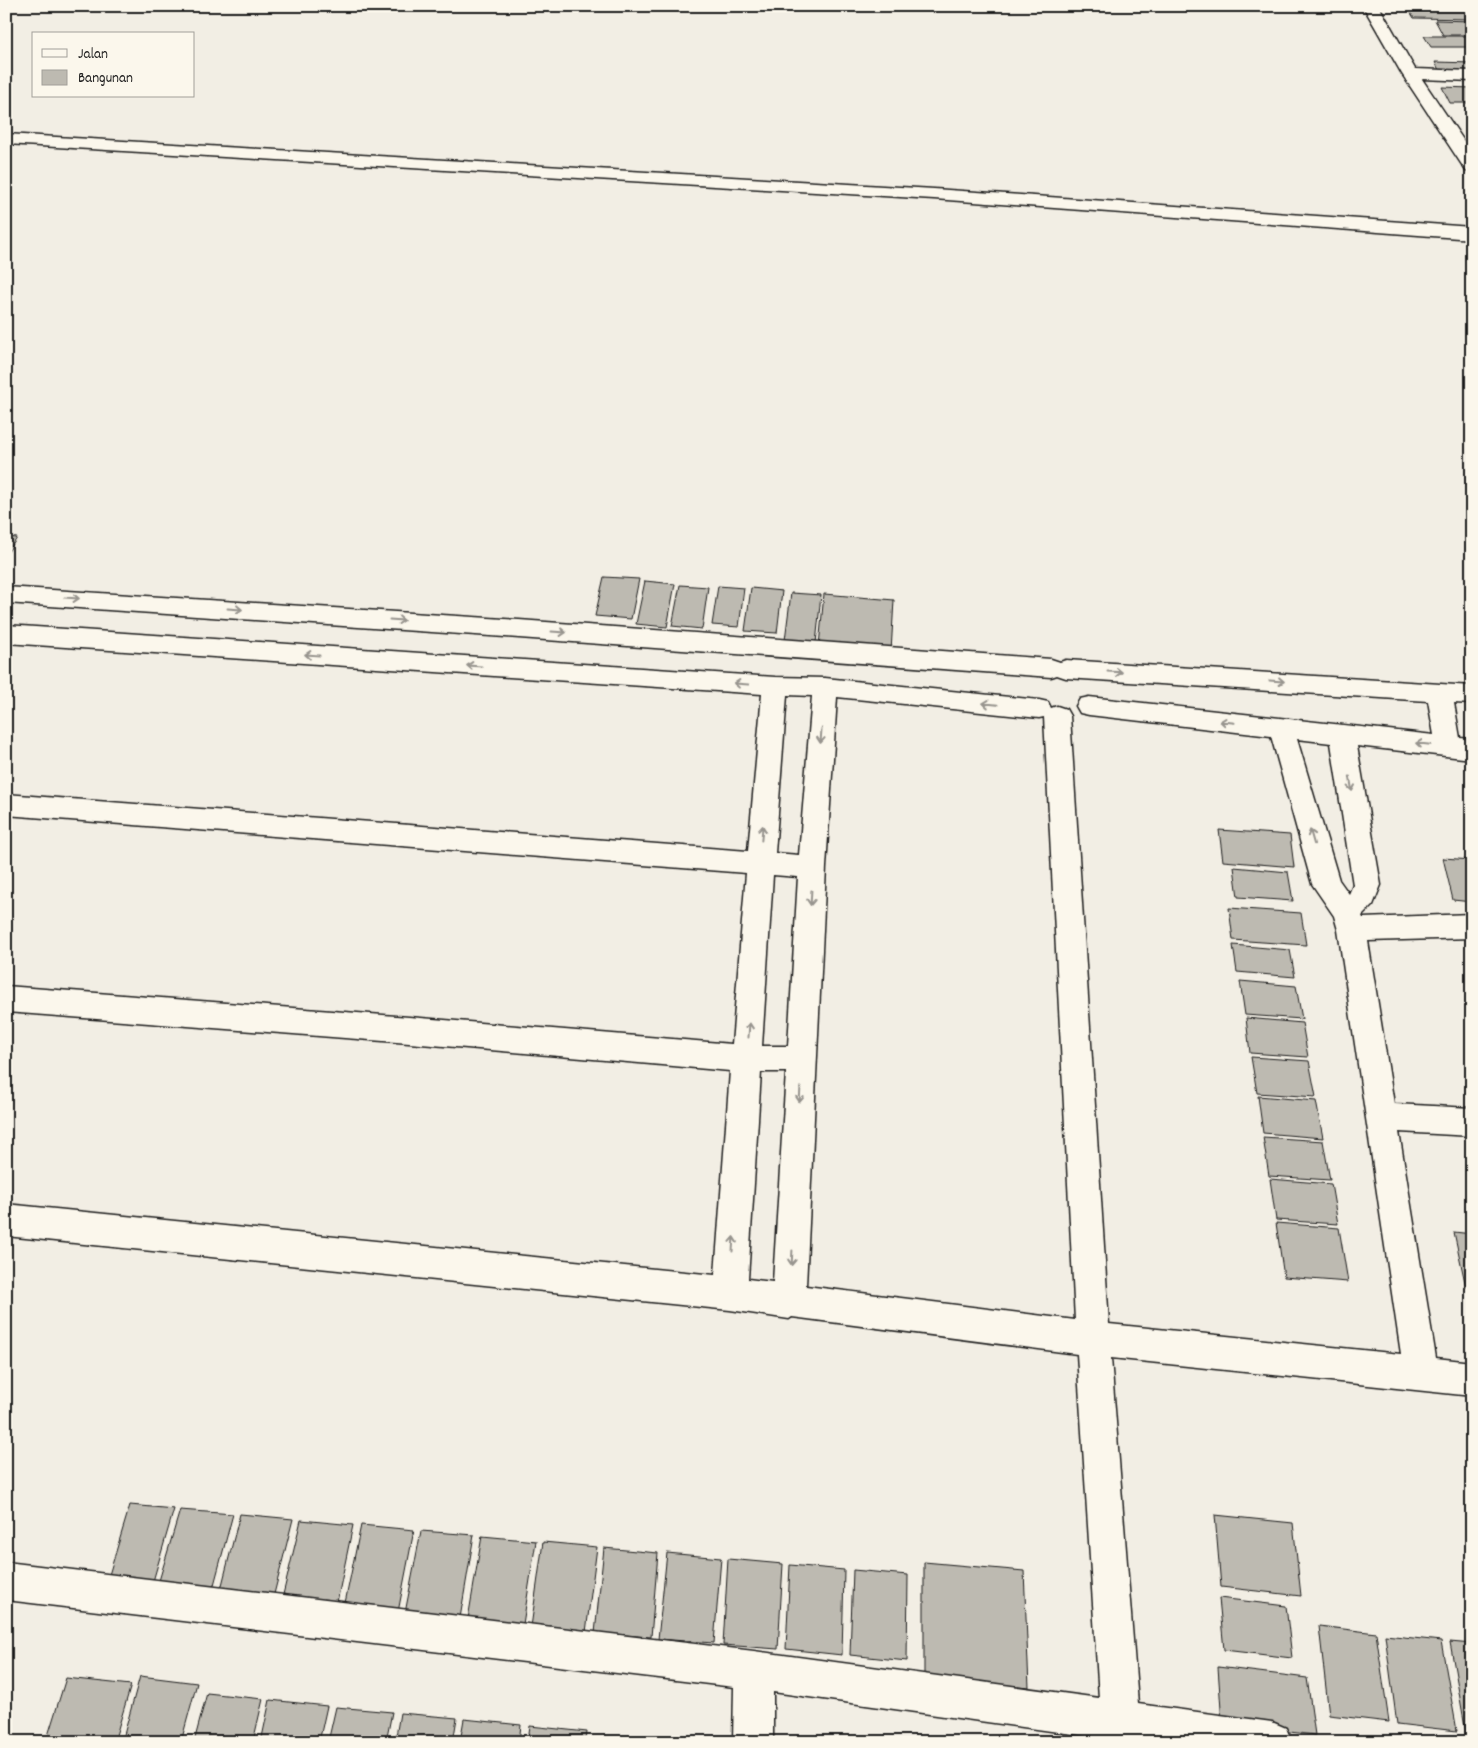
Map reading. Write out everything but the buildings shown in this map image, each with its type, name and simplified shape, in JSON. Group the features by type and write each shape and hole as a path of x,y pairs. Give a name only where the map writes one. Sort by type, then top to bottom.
{"street":[{"path":"1371,6 1410,74 1472,168"},
{"path":"1410,74 1472,76"},
{"path":"6,139 934,194 1472,233"},
{"path":"6,594 519,629 1059,669 1472,695"},
{"path":"14,635 44,596"},
{"path":"512,668 519,629"},
{"path":"14,635 825,688 1076,715 1089,706 1460,748 1439,692"},
{"path":"1089,706 1092,692 1083,678 1059,669 1036,673 1028,684 1029,697 1048,712 1119,1731"},
{"path":"730,1293 760,864 776,686"},
{"path":"790,1302 812,867 825,688"},
{"path":"1281,728 1326,884 1350,920 1421,1373"},
{"path":"1343,736 1367,885 1365,896 1350,920"},
{"path":"6,804 812,867"},
{"path":"1350,920 1472,926"},
{"path":"6,999 409,1030 747,1059 802,1059"},
{"path":"1380,1118 1472,1122"},
{"path":"6,1220 730,1293 1093,1339 1472,1379"},
{"path":"6,1581 754,1670 1119,1731 1272,1742"},
{"path":"753,1742 754,1670"}]}
